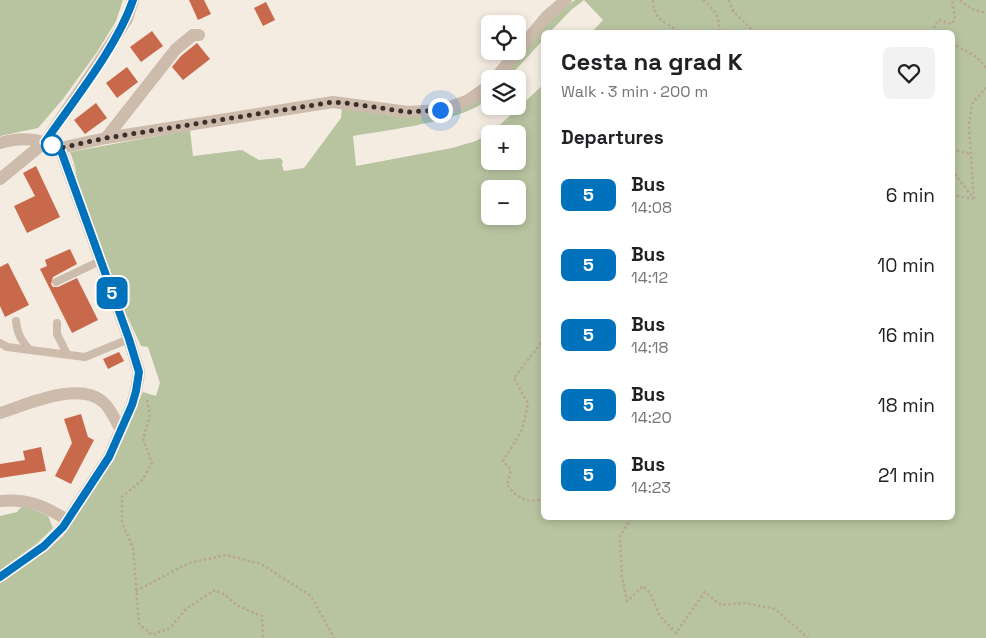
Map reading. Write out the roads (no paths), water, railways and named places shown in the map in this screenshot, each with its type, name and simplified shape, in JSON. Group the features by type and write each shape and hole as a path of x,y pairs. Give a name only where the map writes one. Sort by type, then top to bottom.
{"street":[{"path":"0,179 45,142 127,19 133,0"},
{"path":"526,40 541,23 566,0"},
{"path":"106,138 176,49 193,35 199,35"},
{"path":"0,143 22,138 45,142 60,148 106,138 333,102 408,112 440,110 467,101 481,91"},
{"path":"0,577 44,546 68,520 109,457 132,405 139,372 129,339 60,148"},
{"path":"0,413 53,396 70,393 85,394 101,400 121,430"},
{"path":"0,501 25,500 52,510 68,520"}],"lane":[{"path":"56,282 100,260"},
{"path":"16,321 22,342 29,349"},
{"path":"57,323 57,334 67,354"},
{"path":"0,343 7,346 85,357 129,339"}]}
